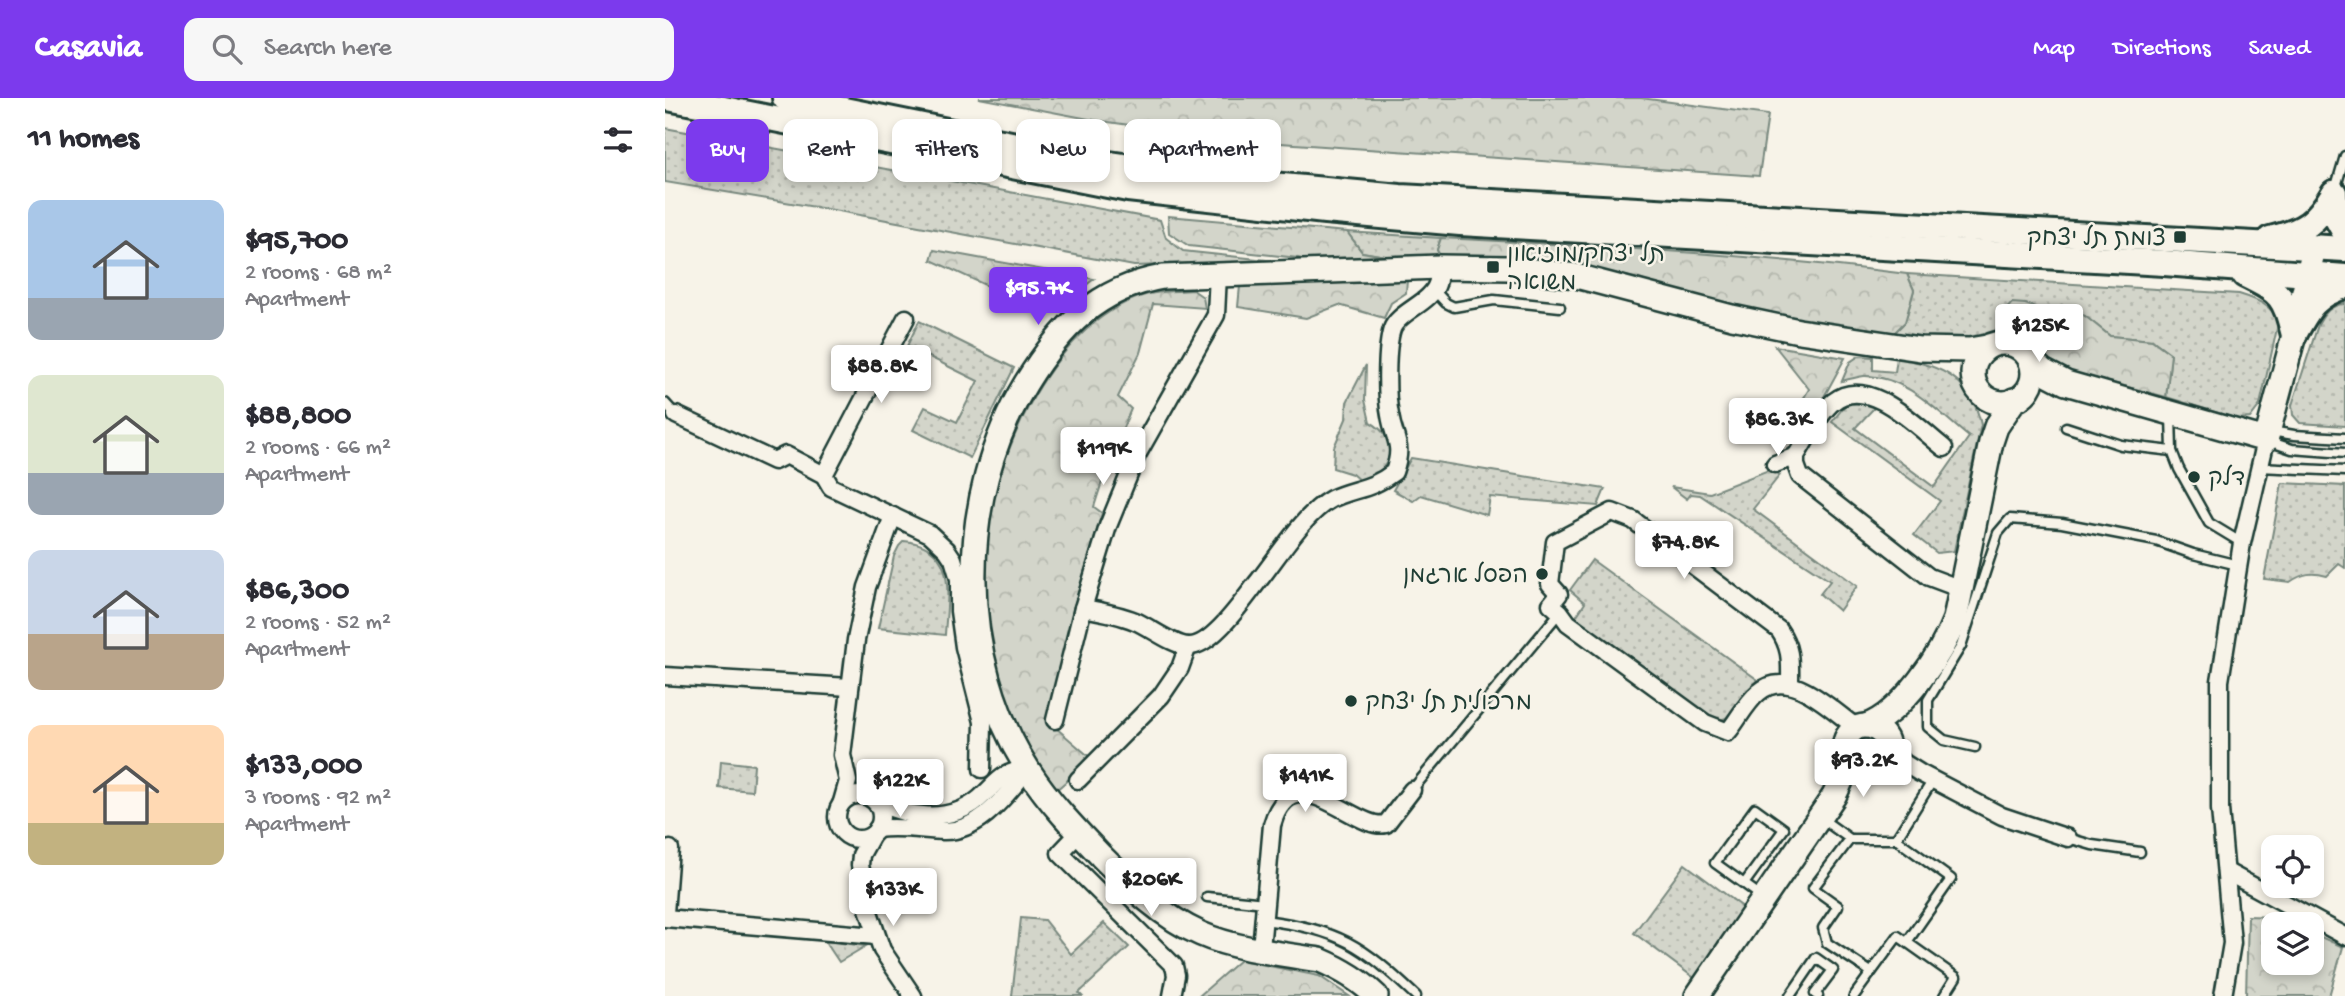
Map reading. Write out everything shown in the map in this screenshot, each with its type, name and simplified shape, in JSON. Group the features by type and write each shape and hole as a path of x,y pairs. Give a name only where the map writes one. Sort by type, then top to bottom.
{"main road":[{"path":"668,98 706,102 1128,189 1247,203 1447,222 2164,263 2345,277"},
{"path":"785,98 1108,164 1277,186 1400,197 2345,249"},
{"path":"2243,244 2291,234 2305,228 2323,211 2334,192"},
{"path":"2334,192 2336,217 2345,233"},
{"path":"2231,269 2273,290 2286,305 2294,335"},
{"path":"2294,335 2309,307 2330,291 2345,286"}],"street":[{"path":"2223,996 2232,943 2220,809 2220,681 2242,542 2314,248"},
{"path":"1375,996 1361,982 1327,963 1222,941 1202,935 1181,924 1141,894 1080,833 1028,769 1009,734 982,653 974,599 980,511 1006,422 1020,393 1051,346 1069,325 1096,302 1114,291 1145,280 1183,275 1436,278 1508,268 1564,274 1764,324 1920,349 1969,350 2006,343 2016,345 2043,371 2066,383 2267,435"},
{"path":"1055,720 1083,607 1108,526 1137,455 1216,315 1218,274"},
{"path":"1083,607 1133,620 1178,644 1198,645 1229,618 1320,508 1330,500 1371,487 1394,472 1399,446 1388,404 1389,347 1393,326 1421,303 1436,278"},
{"path":"824,475 906,318"},
{"path":"1987,347 1975,362 1973,371 1991,419 1991,442"},
{"path":"1920,349 1955,365 1980,390 2001,402 2045,386 2066,383"},
{"path":"1834,796 1883,762 1886,757 1889,723 1896,708 1949,636 1991,442 2000,420 2033,378 2030,359"},
{"path":"1944,448 1881,399 1854,393 1830,404 1796,456 1796,465 1800,476 1929,578 1961,589"},
{"path":"671,409 774,461 786,455 824,475 831,487 930,534 947,550 957,569 960,628 983,722 982,769"},
{"path":"1775,464 1796,456"},
{"path":"1790,684 1789,648 1779,630 1643,528 1618,513 1605,514 1555,542 1550,584 1559,594 1551,604 1568,623 1705,723 1728,732 1755,695 1771,685 1790,684 1861,727 1881,731 1904,764 1926,777 2003,816 2068,838"},
{"path":"893,516 867,587 856,640 842,755 848,781 837,816 838,823 860,864 876,936 891,965 913,996"},
{"path":"1078,780 1161,696 1180,668 1188,646"},
{"path":"665,676 850,687"},
{"path":"1697,996 1834,796 1842,779 1846,757 1845,740 1861,727 1879,721 1896,708"},
{"path":"1846,757 1853,766 1894,769 1926,777"},
{"path":"842,802 855,795 872,799 904,813 943,815 956,812 977,800 1004,774 1028,769"},
{"path":"846,835 860,839 874,832 899,827 943,831 967,828 990,811 1028,769"},
{"path":"845,772 872,799 881,816 861,855 860,864"},
{"path":"1261,949 1272,825 1275,812 1281,804 1302,795 1314,796 1328,800 1372,824 1381,825 1386,824 1412,790"},
{"path":"1080,833 1060,853 1174,966 1176,975 1172,996"},
{"path":"670,849 665,915 876,936"},
{"path":"2227,872 2345,936"}],"lane":[{"path":"2334,192 2345,156"},
{"path":"1436,278 1446,303 1454,307 1495,300 1560,307"},
{"path":"2171,412 2172,451 2179,469 2209,523 2242,542"},
{"path":"2066,427 2121,445 2172,451"},
{"path":"2267,435 2345,438"},
{"path":"2267,435 2292,449 2345,453"},
{"path":"2259,467 2345,471"},
{"path":"1975,747 1944,740 1928,727 1928,700 1961,646 1998,533 2010,519 2062,523 2156,541 2238,565"},
{"path":"1412,790 1560,612"},
{"path":"1896,839 1926,777"},
{"path":"1744,884 1784,829 1755,808 1715,863 1744,884 1764,898"},
{"path":"1819,817 1850,839 1896,839 1951,879 1907,942"},
{"path":"2068,838 2092,845 2140,852"},
{"path":"1850,839 1813,888 1838,906 1823,928 1827,943 1871,972"},
{"path":"1207,897 1265,903"},
{"path":"1263,920 1301,925 1345,939 1380,962 1416,996"},
{"path":"1854,996 1898,936 1956,977 1944,996"},
{"path":"1790,996 1816,958 1833,970 1815,994 1818,996"}],"green space":[{"path":"979,98 1641,98 1768,115 1759,176 1281,143 1281,119 1124,119 1124,124 1110,122 1110,119 1089,119"},
{"path":"665,128 686,132 686,182 769,182 769,147 783,150 783,182 878,182 878,168 892,170 892,182 956,182 1160,220 1166,238 1183,251 1276,261 1134,266 665,182"},
{"path":"1168,216 1347,232 1362,252 1385,256 1387,261 1323,265 1298,258 1189,246 1169,233"},
{"path":"1347,232 1441,238 1437,250 1441,259 1387,261 1385,256 1362,252"},
{"path":"1441,238 1674,252 1849,267 1907,274 1914,290 1905,322 1893,334 1741,308 1634,278 1577,266 1510,258 1442,259 1437,250"},
{"path":"934,250 1094,279 1048,314 931,260"},
{"path":"1907,274 2239,294 2251,298 2268,307 2278,324 2260,405 2250,418 2238,419 2166,397 2171,354 2152,340 2110,336 2085,316 2070,309 2046,311 2025,304 2002,324 2007,332 1983,338 1939,340 1893,334 1905,322 1914,290"},
{"path":"1407,280 1406,293 1391,303 1384,318 1339,305 1306,318 1238,307 1240,286"},
{"path":"1193,290 1203,297 1205,308 1153,304 1140,353 1118,397 1131,409 1108,463 1094,507 1102,513 1073,610 1048,721 1092,759 1055,791 1016,727 1006,703 997,668 985,578 986,540 994,499 1006,457 1024,416 1046,377 1072,344 1102,316 1136,298"},
{"path":"2012,303 2046,311 2070,309 2085,316 2110,336 2152,340 2171,354 2166,397 2051,367 2036,346 2021,336 2007,332 2002,324 2003,313"},
{"path":"2345,303 2345,426 2300,423 2293,415 2292,405 2318,325 2329,310"},
{"path":"919,321 1014,368 970,458 913,430 925,407 957,422 978,381 907,346"},
{"path":"1775,346 1845,358 1812,419 1780,427 1776,422 1802,401 1809,389"},
{"path":"1859,356 1873,357 1873,370 1895,372 1897,358 1941,370 1962,385 1977,409 1981,425 1954,551 1937,553 1914,535 1940,501 1832,422 1850,399 1875,407 1855,428 1934,487 1969,437 1921,397 1893,382 1864,376 1842,381 1850,362"},
{"path":"1366,365 1365,400 1370,422 1386,437 1389,455 1380,471 1361,482 1352,474 1333,468 1334,447 1346,419 1347,402"},
{"path":"1411,458 1605,489 1598,506 1490,497 1487,515 1421,495 1413,501 1393,490"},
{"path":"1771,469 1780,475 1753,509 1857,586 1839,611 1820,594 1830,581 1700,495 1691,494 1687,499 1671,487 1710,493"},
{"path":"2282,483 2345,486 2345,568 2339,564 2327,576 2308,574 2290,582 2264,579"},
{"path":"904,541 922,545 934,552 942,563 947,590 945,635 878,628 894,556"},
{"path":"1592,560 1758,680 1726,718 1720,720 1707,716 1575,618 1585,603 1570,590"},
{"path":"721,761 754,765 752,791 719,788"},
{"path":"1685,864 1748,911 1697,980 1634,933"},
{"path":"2248,916 2261,916 2261,975 2324,975 2324,938 2343,947 2329,996 2246,996"},
{"path":"1021,918 1044,920 1071,954 1104,923 1129,947 1079,993 1082,996 1012,996"},
{"path":"825,941 866,946 839,962"},
{"path":"1240,960 1319,976 1349,996 1199,996"}],"place":[{"name":"צומת תל יצחק","path":"2180,237"},
{"name":"תל יצחק/מוזיאון משואה","path":"1493,267"},
{"name":"דלק","path":"2194,477"},
{"name":"הפסל ארגמן","path":"1542,574"},
{"name":"מרכולית תל יצחק","path":"1351,701"}]}
